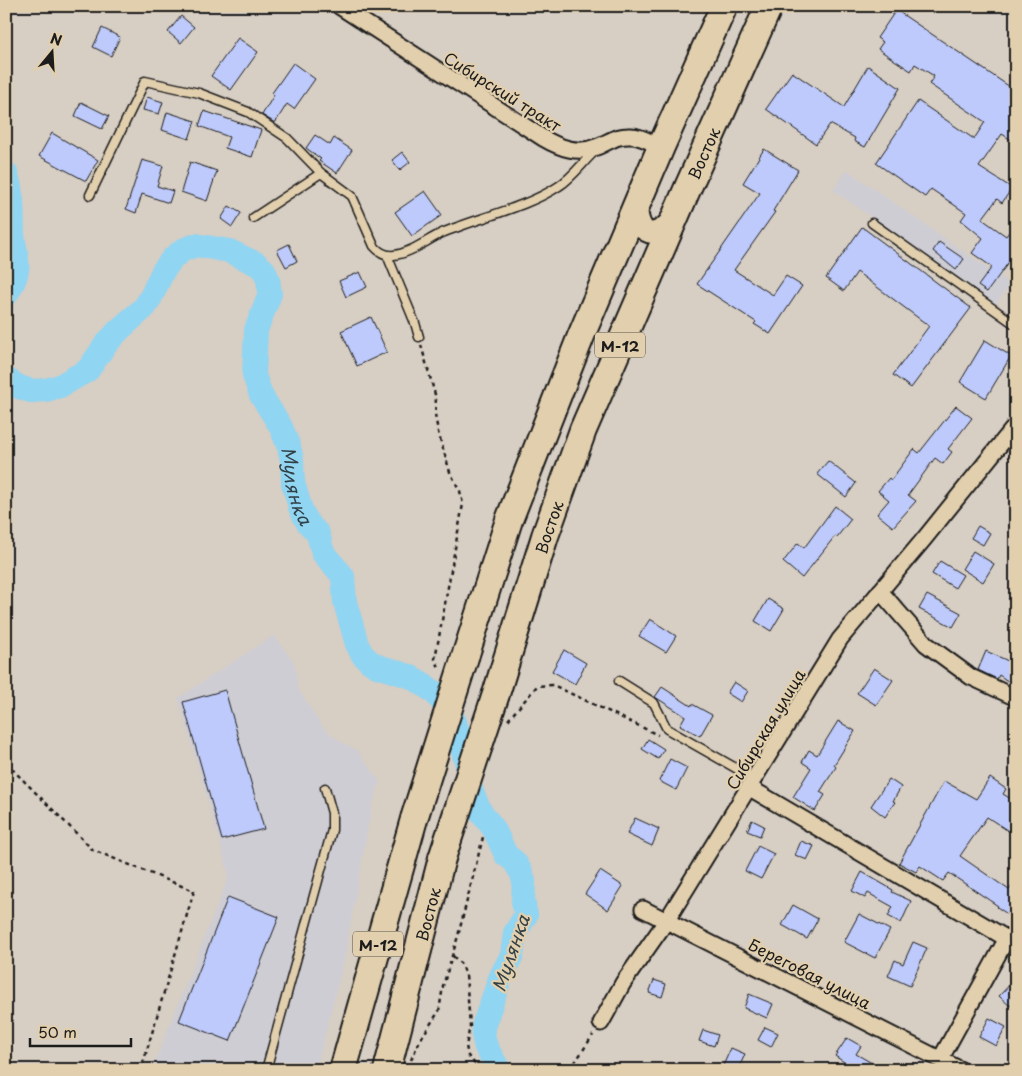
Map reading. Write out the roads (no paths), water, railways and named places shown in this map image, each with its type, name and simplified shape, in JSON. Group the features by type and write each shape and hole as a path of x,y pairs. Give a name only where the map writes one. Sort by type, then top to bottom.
{"highway":[{"name":"М-12","path":"343,1070 414,820 509,520 581,336 661,147 724,6"},
{"name":"Восток","path":"399,1066 442,858 545,536 583,430 769,6"}],"street":[{"name":"Сибирский тракт","path":"339,6 564,150 581,150 599,146 608,140 618,137 633,136 661,147"},
{"path":"637,205 638,221 648,233 654,234 661,230 676,215"},
{"name":"Сибирская улица","path":"601,1023 622,983 667,920 840,639 1016,425"},
{"path":"880,591 926,644 971,677 1016,698"},
{"path":"752,784 1011,942 941,1058"},
{"name":"Береговая улица","path":"643,909 941,1058 961,1070"}],"lane":[{"path":"90,195 145,82 199,93 248,112 287,138 321,173 352,196 374,246 380,252 387,255 398,254 441,233 517,206 549,192 568,179 599,146"},
{"path":"253,218 321,173"},
{"path":"872,223 1016,325"},
{"path":"387,255 415,323 418,337"},
{"path":"619,681 654,703 667,729 752,784"},
{"path":"266,1070 332,830 332,813 325,788"}],"waterway":[{"name":"Мулянка","path":"6,173 11,196 13,235 17,257 14,280 6,295"},
{"name":"Мулянка","path":"6,379 19,387 31,391 46,390 60,386 88,370 106,344 145,307 163,271 173,258 183,250 196,245 229,251 257,264 264,270 268,279 270,294 256,330 254,375 261,395 281,427 289,447 292,460 293,483 301,510 308,523 318,534 323,553 343,576 345,602 357,644 362,654 369,661 377,666 409,676 420,682 434,692 445,705 455,722 467,765 470,787 480,811 494,829 506,855 514,861 524,881 523,901 526,915 515,933 512,955 501,976 484,1024 483,1034 486,1047 499,1070"}]}
